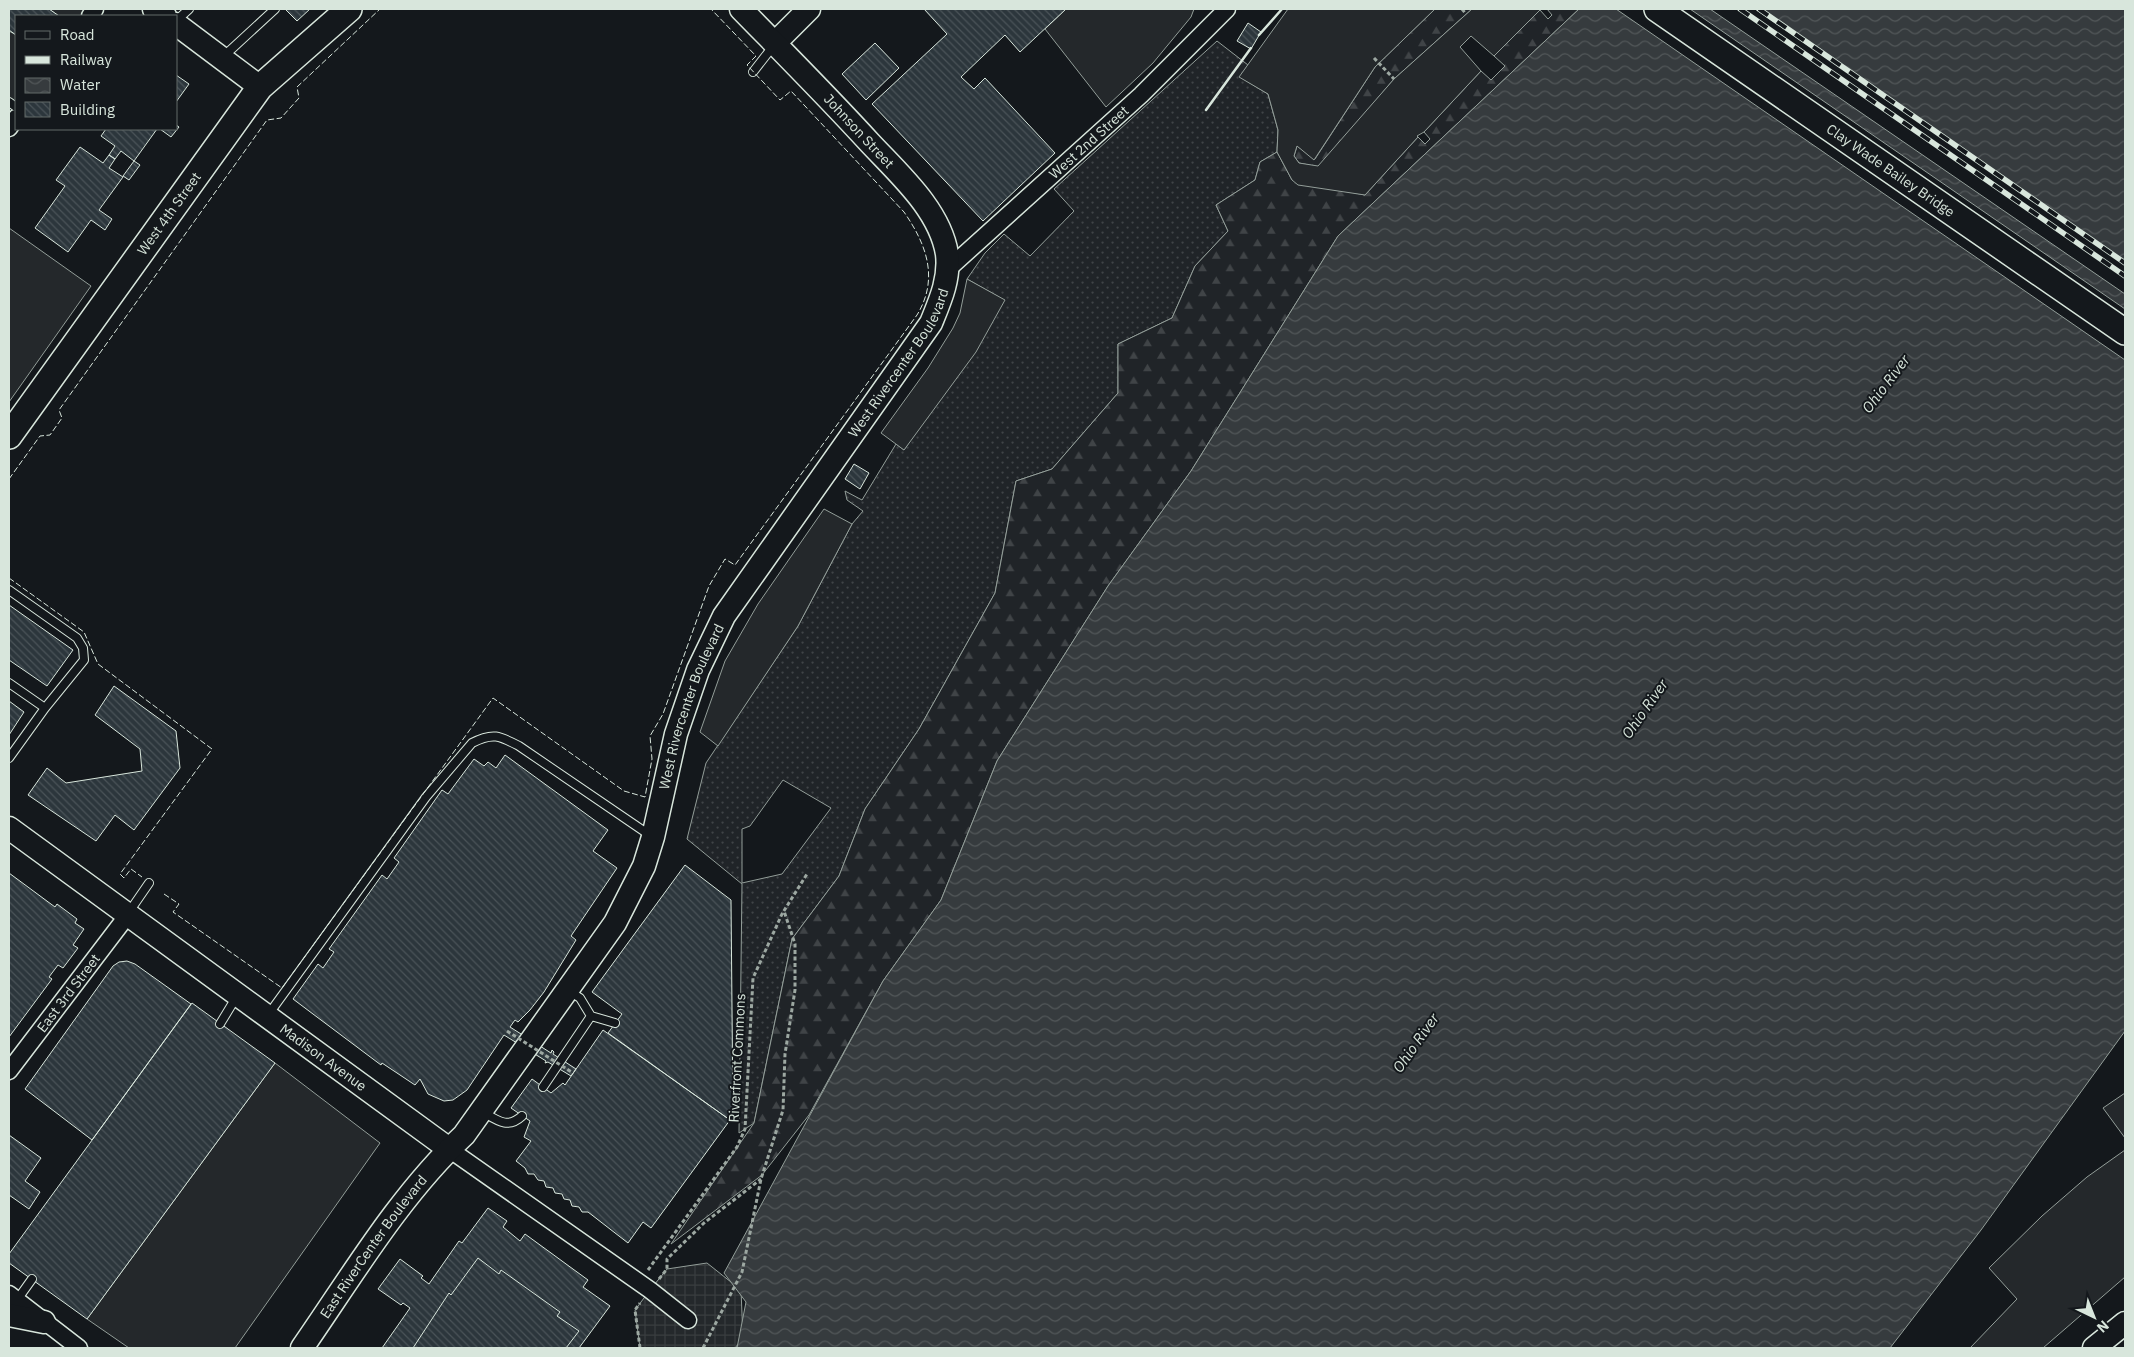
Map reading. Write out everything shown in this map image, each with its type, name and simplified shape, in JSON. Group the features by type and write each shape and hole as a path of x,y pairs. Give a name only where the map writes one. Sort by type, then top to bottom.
{"main road":[{"name":"West 4th Street","path":"10,433 260,87 349,9"},
{"name":"Clay Wade Bailey Bridge","path":"1656,9 2125,332"}],"street":[{"name":"Johnson Street","path":"741,9 916,193 936,225 946,254 947,270"},
{"path":"775,43 808,9"},
{"name":"West 2nd Street","path":"947,270 1141,96 1226,9"},
{"path":"178,24 260,87"},
{"name":"West Rivercenter Boulevard","path":"449,1149 464,1135 615,923 644,866 653,837 676,734 698,670 724,616 930,323 943,293 947,270"},
{"name":"Madison Avenue","path":"9,828 127,916 268,1016 449,1149 645,1286 688,1320"},
{"name":"East 3rd Street","path":"9,1070 127,916"},
{"name":"East RiverCenter Boulevard","path":"302,1348 392,1218 434,1163 449,1149"},
{"path":"11,1303 44,1322 79,1348"},
{"path":"2094,1348 2125,1323"}],"lane":[{"path":"178,21 190,9"},
{"path":"223,57 274,9"},
{"path":"753,72 775,43"},
{"path":"9,590 77,638 83,648 84,660 9,758"},
{"path":"9,683 46,708"},
{"path":"268,1016 426,797 472,743 481,738 498,735 519,746 653,837"},
{"path":"127,916 149,883"},
{"path":"567,990 580,998 592,1016 615,1023"},
{"path":"220,1024 238,995"},
{"path":"543,1087 592,1016"},
{"path":"481,1111 502,1124 515,1123 522,1116"},
{"path":"11,1303 32,1279"}],"path":[{"path":"1462,9 1466,14"},
{"path":"1374,58 1394,79"},
{"name":"Riverfront Commons","path":"645,1286 737,1147 745,1129 753,978 784,911 807,874"},
{"path":"703,1348 742,1272 761,1179 783,1110 785,1054 795,990 795,944 784,911"},
{"path":"507,1030 573,1073"},
{"path":"640,1348 635,1310 645,1286 667,1269 667,1259 704,1223 761,1179"}],"green space":[{"path":"1435,9 1472,9 1394,79 1319,167 1299,163 1294,156 1297,146 1315,159 1375,67"},
{"path":"1547,9 1579,9 1338,236 1191,471 1108,586 997,761 941,900 883,981 809,1115 762,1175 671,1244 754,1123 792,939 839,876 865,809 919,729 995,593 1016,481 1052,469 1118,393 1118,344 1172,318 1195,266 1228,231 1216,205 1255,180 1260,162 1277,152 1292,180 1365,195 1418,137 1425,144 1430,139 1424,132 1481,71 1491,80 1505,66 1494,56 1540,10 1548,19 1552,15"},
{"path":"1217,41 1248,65 1240,77 1268,94 1278,130 1277,152 1260,162 1255,180 1216,205 1228,231 1195,266 1172,318 1118,344 1118,393 1052,469 1016,481 995,593 919,729 865,809 839,876 792,939 754,1123 739,1133 742,884 687,839 706,763 798,626 852,524 863,511 847,500 845,491 862,500 896,444 904,450 1004,300 967,279 985,253 1004,234 1030,256 1074,211 1054,189","holes":["783,780 831,808 782,874 742,883 742,829 750,826"]}],"shaded area":[{"path":"49,9 86,9 83,15 58,15"},
{"path":"1066,9 1194,9 1191,17 1153,63 1106,107 1045,29"},
{"path":"1288,9 1435,9 1375,67 1314,160 1297,146 1294,156 1299,163 1318,166 1394,79 1472,9 1541,9 1494,56 1471,36 1460,47 1481,71 1424,132 1417,136 1365,195 1298,185 1292,180 1277,152 1278,130 1268,94 1239,77"},
{"path":"9,31 15,34 15,107 9,115"},
{"path":"9,228 91,286 9,402"},
{"path":"967,279 1005,300 976,352 904,450 881,433 928,368 953,328 960,313"},
{"path":"824,509 852,524 798,626 718,746 700,732 725,661 758,604"},
{"path":"275,1063 380,1143 235,1348 129,1348 87,1319"},
{"path":"2125,1093 2125,1138 2103,1108"},
{"path":"2125,1150 2125,1277 2043,1348 1970,1348 2017,1299 1989,1268 2042,1216 2087,1177"},
{"path":"707,1263 741,1290 743,1338 735,1348 640,1348 635,1310 650,1290 667,1269"}],"water":[{"name":"Ohio River","path":"1579,9 2125,9 2125,1031 1981,1230 1890,1348 737,1348 746,1302 724,1273 883,981 941,900 997,761 1108,586 1191,471 1338,236"}],"pier":[{"path":"1616,9 1690,9 2125,309 2125,360"},
{"path":"1710,9 1755,9 2125,263 2125,294"}],"building":[{"path":"9,9 49,9 58,15 15,15 15,34 9,30"},
{"path":"285,9 310,9 297,21"},
{"path":"924,9 1066,9 1020,52 1005,35 961,77 974,89 985,78 1055,153 983,221 872,104 947,34"},
{"path":"1248,23 1261,32 1251,49 1237,41"},
{"path":"875,43 899,68 866,100 842,74"},
{"path":"178,76 189,84 178,99"},
{"path":"105,130 156,130 134,161 121,151 115,159 109,155 115,146 101,136"},
{"path":"161,130 177,130 171,137"},
{"path":"80,147 103,163 109,155 115,159 109,168 123,177 99,210 112,219 105,230 91,220 68,252 35,228 65,186 56,180"},
{"path":"134,161 140,165 129,180 123,176"},
{"path":"854,464 869,473 860,489 845,479"},
{"path":"9,605 73,650 47,686 9,660"},
{"path":"114,686 176,731 180,768 134,830 115,815 96,841 28,795 47,768 66,783 142,771 140,749 95,715"},
{"path":"9,701 24,712 9,735"},
{"path":"505,755 608,830 593,851 617,868 571,936 576,940 544,992 530,1010 518,1022 515,1020 510,1027 551,1053 552,1050 553,1054 576,1069 571,1076 548,1062 545,1063 546,1061 504,1035 467,1090 453,1100 444,1101 428,1094 420,1079 415,1085 382,1063 381,1065 293,999 318,964 323,968 334,952 329,949 382,875 387,879 399,862 394,858 442,790 448,794 474,759 484,766 488,762 496,768"},
{"path":"685,865 731,900 733,1116 730,1120 608,1033 622,1014 592,992"},
{"path":"9,873 55,907 57,904 77,919 75,923 84,929 73,945 78,948 63,968 58,965 49,977 52,979 9,1037"},
{"path":"127,961 135,964 191,1004 92,1140 25,1089 113,966 119,962"},
{"path":"192,1003 275,1063 87,1319 9,1263 9,1254"},
{"path":"603,1030 730,1120 651,1228 643,1222 628,1243 588,1212 582,1212 579,1207 572,1206 570,1200 564,1199 562,1194 555,1193 553,1188 546,1187 544,1181 538,1180 534,1174 528,1174 525,1168 516,1161 531,1141 524,1137 530,1121 511,1108 532,1079 551,1093 563,1083 565,1085"},
{"path":"9,1135 41,1158 25,1181 40,1192 29,1209 9,1195"},
{"path":"488,1208 507,1221 503,1227 520,1241 525,1234 588,1280 583,1287 610,1306 579,1348 382,1348 410,1308 403,1303 401,1305 378,1289 400,1259 423,1276 421,1278 429,1284 459,1241 462,1243"},
{"path":"478,1258 499,1274 501,1270 560,1312 557,1316 579,1331 566,1348 413,1348 449,1293 451,1295"}],"railway":[{"path":"1740,9 2125,276"},
{"path":"1759,9 2125,263"}],"fence":[{"path":"9,479 40,436 50,435 62,418 59,410 267,120 281,118 299,98 297,87 380,9"},
{"path":"164,894 179,904 173,912 282,988 493,698 624,791 645,797 652,759 650,736 663,714 709,586 725,559 735,565 917,315 924,302 929,275 924,250 919,237 904,212 791,91 780,100 747,65 756,56 711,9"},
{"path":"9,578 84,632 98,664 212,749 120,874 124,878 131,869 142,877"}],"wall":[{"path":"1259,35 1282,9"},
{"path":"1206,110 1251,48"}]}
